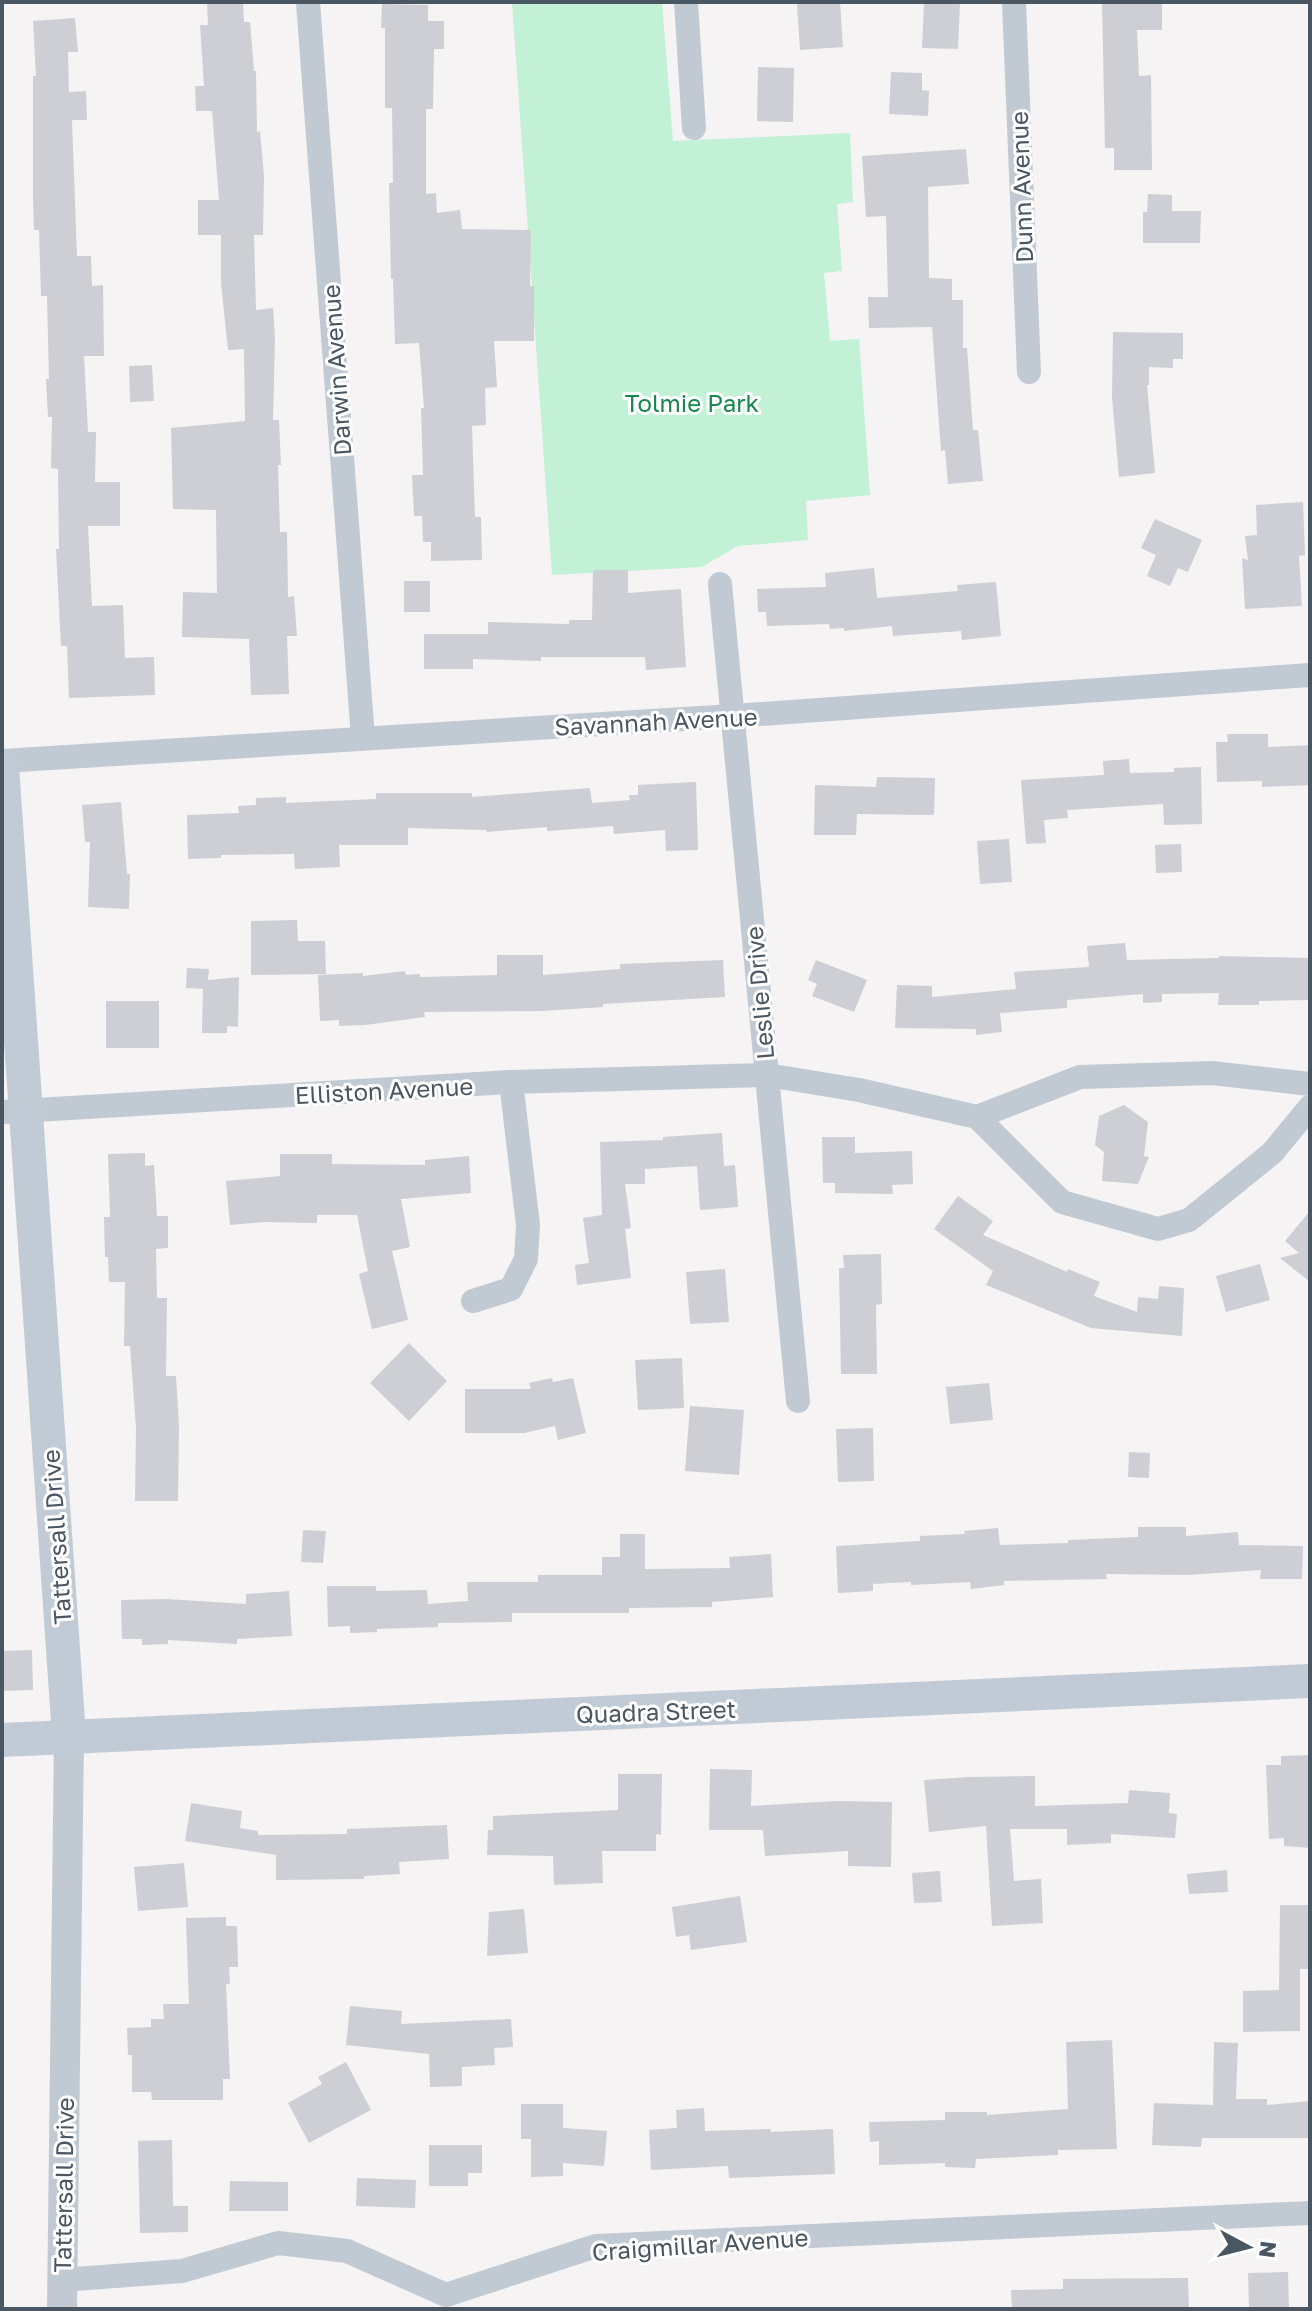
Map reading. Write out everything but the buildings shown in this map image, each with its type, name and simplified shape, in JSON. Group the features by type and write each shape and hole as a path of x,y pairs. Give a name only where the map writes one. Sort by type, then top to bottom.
{"main road":[{"name":"Tattersall Drive","path":"2,764 14,1111 69,1736"},
{"name":"Quadra Street","path":"2,1740 1310,1681"}],"street":[{"name":"Darwin Avenue","path":"308,2 363,738"},
{"path":"686,2 694,128"},
{"name":"Dunn Avenue","path":"1014,2 1029,372"},
{"name":"Leslie Drive","path":"720,584 798,1401"},
{"name":"Savannah Avenue","path":"2,764 1310,675"},
{"path":"1310,1084 1212,1073 1080,1077 977,1117 1062,1202 1158,1229 1189,1220 1272,1153 1310,1107"},
{"name":"Elliston Avenue","path":"14,1111 511,1082 767,1075 859,1090 977,1117"},
{"path":"473,1301 511,1289 526,1259 528,1225 511,1082"},
{"name":"Tattersall Drive","path":"62,2295 69,1736"},
{"name":"Craigmillar Avenue","path":"62,2295 182,2271 278,2243 347,2251 446,2295 596,2246 1310,2213"}],"green space":[{"name":"Tolmie Park","path":"512,2 662,2 673,141 850,133 853,202 837,204 842,271 824,273 830,341 859,339 870,495 806,501 808,540 738,546 702,567 552,575"}]}
